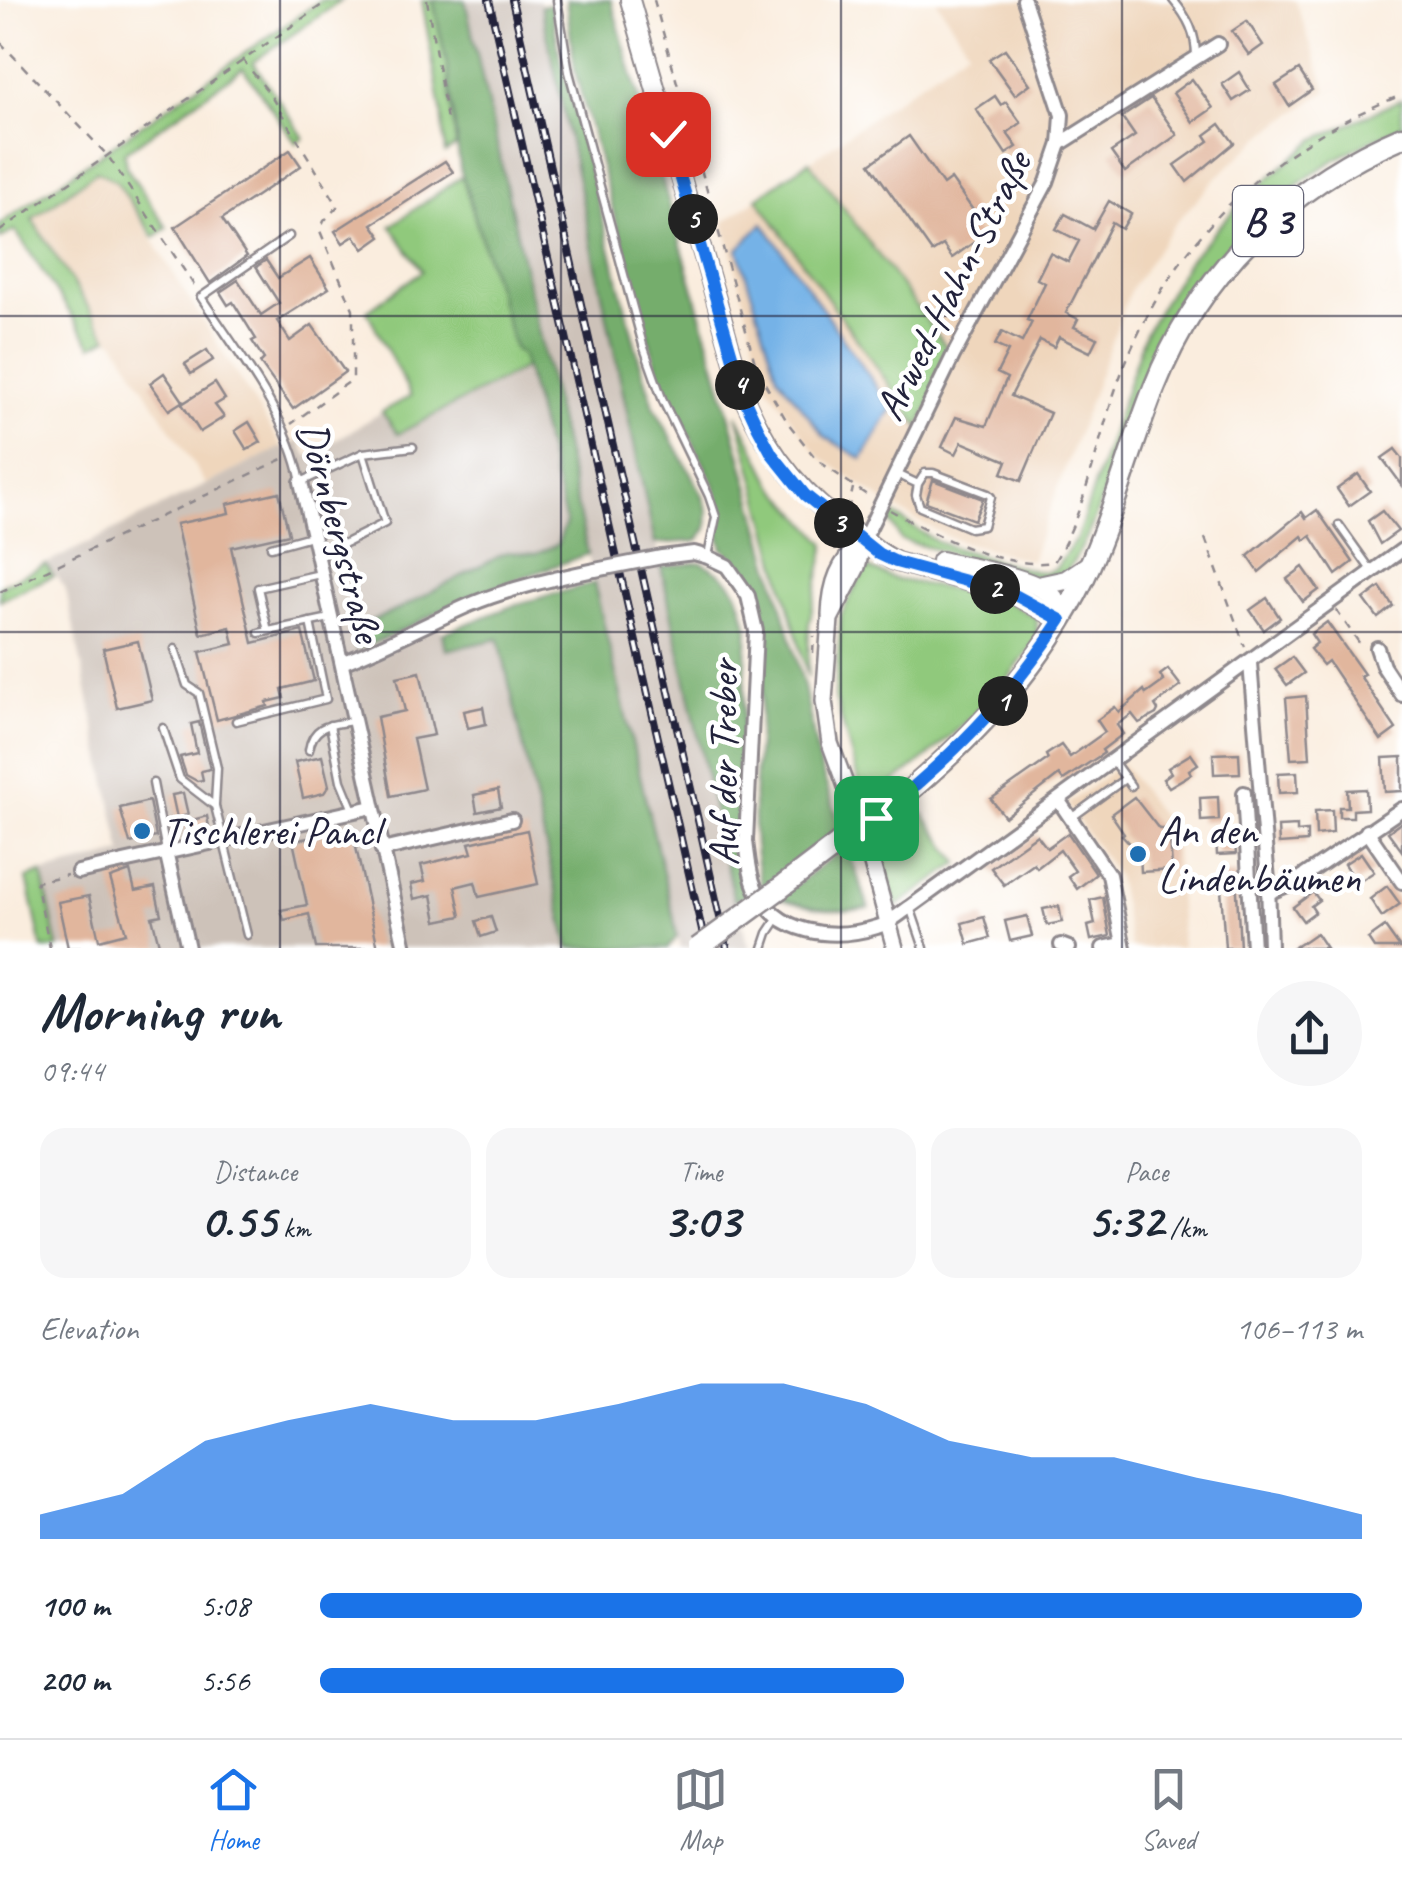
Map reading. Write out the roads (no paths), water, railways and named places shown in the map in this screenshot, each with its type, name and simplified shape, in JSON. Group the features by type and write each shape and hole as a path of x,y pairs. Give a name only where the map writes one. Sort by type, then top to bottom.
{"main road":[{"path":"630,0 745,400 772,454 805,495 879,554 1013,594 1061,620"},
{"name":"B 3","path":"698,948 876,818 967,741 1030,667 1061,620 1110,514 1154,387 1212,283 1244,244 1324,176 1402,137"},
{"path":"864,539 1038,586 1053,596 1060,607 1061,620"},
{"path":"1038,586 1066,580 1087,566"}],"street":[{"name":"Arwed-Hahn-Straße","path":"864,539 953,356 1047,182 1060,144 1062,115 1024,0"},
{"path":"1060,144 1218,44"},
{"name":"Dörnbergstraße","path":"301,482 404,948"},
{"path":"864,539 857,567 830,620 824,701 830,743 865,838 894,948"},
{"name":"Auf der Treber","path":"708,557 727,566 739,580 753,612 756,631 746,841 754,887 779,917 800,929 825,936 887,922 910,907 1402,550"},
{"path":"342,663 526,584 662,557 694,553 708,557"},
{"path":"1377,648 1383,666 1402,694"},
{"path":"1250,662 1270,948"},
{"path":"1244,794 1253,948"},
{"path":"1059,801 1108,874 1123,946 1103,948"},
{"path":"78,872 373,807"},
{"path":"1268,893 1294,882 1402,809"},
{"path":"382,850 512,820"},
{"path":"1368,831 1402,882"},
{"path":"166,851 188,948"}],"lane":[{"path":"556,0 569,72 644,345 663,401 710,496 716,518 708,557"},
{"path":"1173,0 1186,16 1196,40 1196,58"},
{"name":"Dörnbergstraße","path":"289,236 201,296 285,428 301,482"},
{"path":"301,482 363,453 413,447"},
{"path":"318,557 386,523 363,453"},
{"path":"933,472 988,494 991,496 983,526 970,528 920,506 918,484 924,473 933,472"},
{"path":"896,473 918,484"},
{"path":"1339,525 1372,571"},
{"path":"271,547 313,536"},
{"path":"268,631 258,588 321,574"},
{"path":"258,634 331,618"},
{"path":"310,622 326,695"},
{"path":"175,649 187,685 199,693 217,768 215,806 248,934"},
{"path":"236,721 348,690"},
{"path":"309,750 311,736 322,726 354,721"},
{"path":"330,725 341,781 354,811"},
{"path":"163,728 180,780 215,806"},
{"path":"1114,761 1131,786"},
{"path":"1070,818 1126,778"},
{"path":"153,783 166,851"},
{"path":"910,907 924,948"},
{"path":"763,948 779,917"}],"water":[{"path":"763,223 892,409 862,459 824,436 777,375 738,249"}],"railway":[{"path":"489,0 706,948"},
{"path":"512,0 727,948"}],"place":[{"name":"Tischlerei Pancl","path":"142,831"},
{"name":"An den Lindenbäumen","path":"1138,854"}]}
